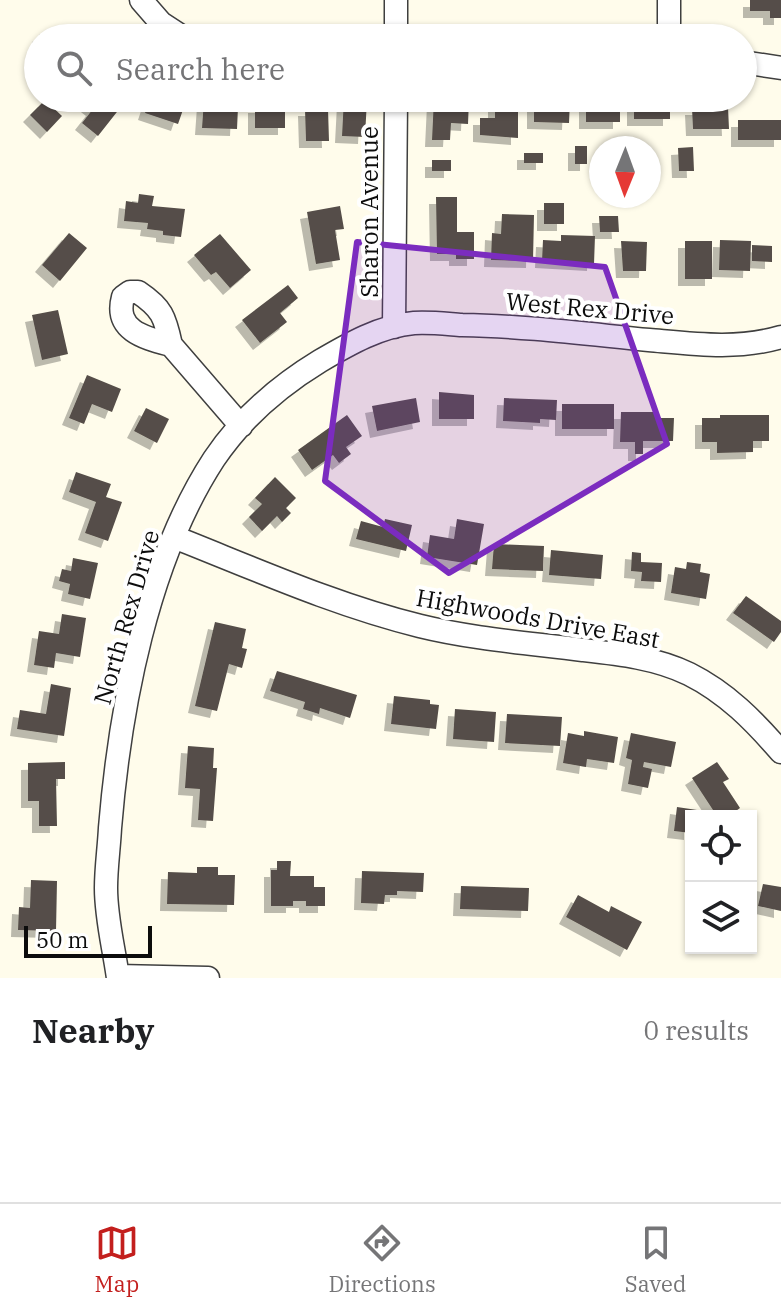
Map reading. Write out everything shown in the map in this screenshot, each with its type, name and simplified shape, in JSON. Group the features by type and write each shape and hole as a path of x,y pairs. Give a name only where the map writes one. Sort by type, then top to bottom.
{"street":[{"path":"141,0 163,24"},
{"path":"396,0 396,24"},
{"path":"669,0 669,24"},
{"path":"757,64 781,68"},
{"name":"Sharon Avenue","path":"394,327 396,112"},
{"name":"West Rex Drive","path":"394,327 413,323 496,325 718,347 766,342 781,337"},
{"name":"North Rex Drive","path":"118,977 109,929 106,889 116,769 138,652 174,537 202,477 257,409 301,373 374,332 394,327"},
{"path":"171,345 241,426"},
{"name":"Highwoods Drive East","path":"174,537 329,599 423,627 660,663 689,674 723,694 753,719 781,752"},
{"path":"118,977 208,978"}],"highlighted area":[{"path":"357,242 605,267 667,444 449,573 325,481"}],"building":[{"path":"750,0 781,0 781,18 770,18 770,11 750,11"},
{"path":"33,112 58,112 62,116 47,132 30,115"},
{"path":"91,112 117,112 98,136 82,123"},
{"path":"145,112 182,112 178,124"},
{"path":"203,112 238,112 237,129 202,128"},
{"path":"255,112 285,112 285,128 255,128"},
{"path":"305,112 328,112 329,141 306,141"},
{"path":"343,112 366,112 365,137 342,136"},
{"path":"433,112 468,112 468,124 451,123 450,140 432,140"},
{"path":"495,112 518,112 518,138 480,135 480,118 495,118"},
{"path":"534,112 569,112 569,123 534,122"},
{"path":"586,112 620,112 620,122 586,122"},
{"path":"634,112 670,112 670,119 634,119"},
{"path":"692,112 728,112 729,129 693,129"},
{"path":"738,120 781,120 781,140 738,140"},
{"path":"575,146 587,146 587,164 575,164"},
{"path":"693,147 694,171 679,171 678,148"},
{"path":"524,153 543,153 543,163 524,163"},
{"path":"432,160 451,160 451,171 432,171"},
{"path":"139,194 154,196 152,206 185,209 181,237 147,229 148,223 124,221 126,201 138,203"},
{"path":"436,197 457,197 457,232 474,232 474,259 456,259 456,254 437,254"},
{"path":"544,203 564,203 564,224 544,224"},
{"path":"340,206 344,229 335,230 340,260 316,264 307,212"},
{"path":"502,214 534,215 533,261 491,260 492,233 501,234"},
{"path":"599,216 618,216 619,232 600,232"},
{"path":"69,233 87,248 60,281 42,265"},
{"path":"220,234 251,270 230,288 216,272 211,275 194,255"},
{"path":"561,235 595,236 594,264 542,261 543,240 561,241"},
{"path":"720,240 751,241 750,271 719,270"},
{"path":"621,241 647,242 646,271 623,271"},
{"path":"685,241 712,241 712,279 685,279"},
{"path":"752,245 772,246 772,262 752,261"},
{"path":"288,285 298,298 280,313 287,322 260,343 242,320"},
{"path":"58,310 68,354 42,360 32,315"},
{"path":"87,375 121,389 112,412 92,404 84,424 69,418"},
{"path":"439,392 474,395 474,419 439,419"},
{"path":"416,398 420,422 377,431 372,406"},
{"path":"504,398 557,400 556,420 540,419 540,423 503,421"},
{"path":"562,404 614,404 614,429 562,429"},
{"path":"146,408 169,419 157,443 134,431"},
{"path":"621,412 658,412 658,418 674,418 673,441 643,441 643,454 635,454 635,442 620,442"},
{"path":"347,415 362,436 346,447 351,454 339,463 333,455 312,470 298,450"},
{"path":"720,415 769,415 769,441 753,441 753,452 717,453 717,442 702,442 702,418 720,418"},
{"path":"76,472 111,484 106,497 122,502 108,541 85,533 96,502 69,492"},
{"path":"275,477 296,498 286,508 291,513 282,522 277,516 262,531 249,517 262,504 255,498"},
{"path":"385,519 412,525 406,551 356,539 361,521 383,527"},
{"path":"457,519 484,524 477,565 427,557 430,535 454,539"},
{"path":"494,544 544,546 543,571 492,569"},
{"path":"551,550 603,555 601,579 549,575"},
{"path":"632,552 641,553 641,562 662,563 661,582 641,581 642,572 631,571"},
{"path":"73,558 98,563 90,599 68,594 70,584 59,581 62,569 71,571"},
{"path":"687,562 701,564 700,572 710,574 706,599 671,593 675,567 686,569"},
{"path":"746,596 781,621 781,632 774,642 733,613"},
{"path":"62,614 86,618 80,657 56,653 54,668 34,665 39,631 59,634"},
{"path":"215,622 246,629 242,648 247,649 242,668 229,664 217,711 195,706"},
{"path":"277,671 357,695 350,718 320,708 319,714 303,709 305,702 270,691"},
{"path":"51,684 71,688 64,736 17,729 20,710 46,714"},
{"path":"394,696 430,700 430,704 439,705 436,729 391,724"},
{"path":"455,709 496,712 494,742 453,739"},
{"path":"507,714 562,717 560,746 505,743"},
{"path":"584,731 618,737 614,763 587,759 586,767 563,763 568,733 584,736"},
{"path":"631,733 676,742 671,767 644,762 643,767 652,769 648,788 628,784 632,760 626,758"},
{"path":"188,746 214,748 213,768 217,768 213,821 198,820 200,789 185,788"},
{"path":"65,762 65,779 56,779 57,826 39,826 39,801 28,801 28,763"},
{"path":"717,762 729,779 723,782 740,808 713,810 692,778"},
{"path":"677,807 697,810 685,810 685,832 674,831"},
{"path":"277,861 291,861 290,876 314,876 314,887 325,887 325,906 306,906 306,901 293,901 293,906 271,906 271,870 277,870"},
{"path":"197,867 218,867 218,875 235,875 234,905 167,904 168,872 197,873"},
{"path":"362,871 424,873 423,892 397,891 397,895 385,895 384,904 361,903"},
{"path":"31,880 57,881 56,931 18,930 19,907 30,908"},
{"path":"763,884 781,887 781,911 758,906"},
{"path":"461,886 529,888 528,911 460,909"},
{"path":"578,895 609,912 611,906 642,922 627,950 566,917"}]}
